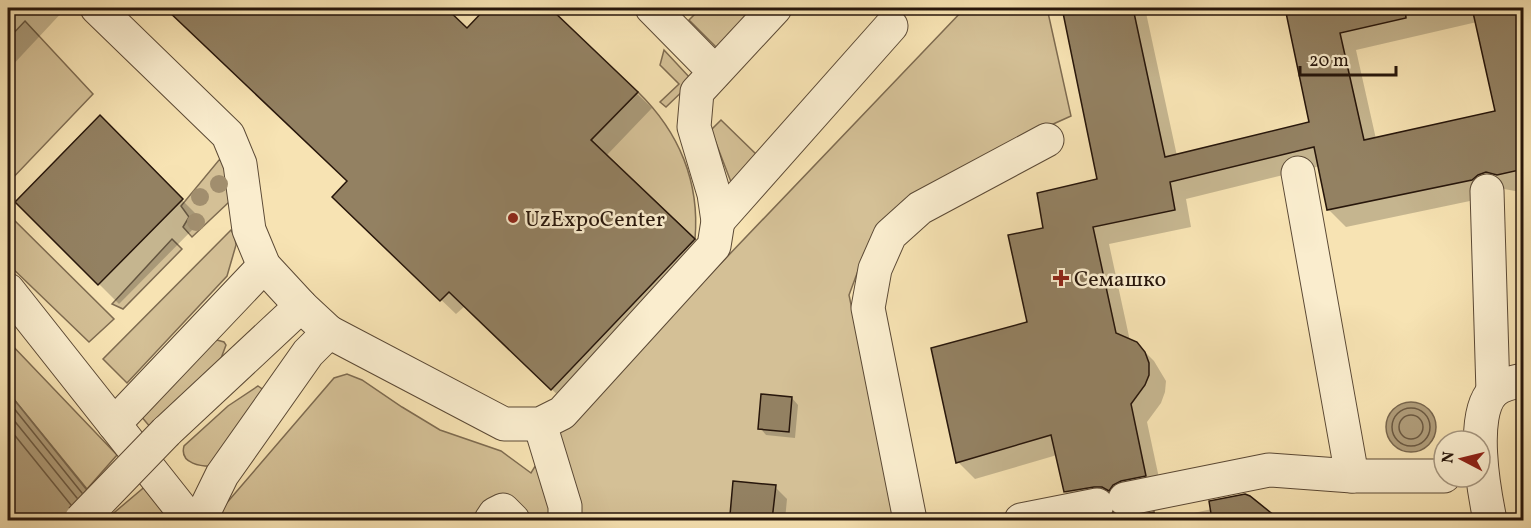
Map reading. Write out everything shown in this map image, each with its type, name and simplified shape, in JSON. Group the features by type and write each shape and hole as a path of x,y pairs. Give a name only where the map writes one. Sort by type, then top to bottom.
{"lane":[{"path":"97,8 228,135 240,164 249,230 264,266 301,306 329,332 504,424 540,424 562,412 714,246 718,221 714,194 694,127 697,92 775,8"},
{"path":"652,8 715,72"},
{"path":"718,221 891,26"},
{"path":"910,520 868,308 875,269 890,235 920,208 1047,140"},
{"path":"1298,173 1352,476"},
{"path":"1482,429 1483,413 1493,392 1487,191"},
{"path":"114,424 264,266"},
{"path":"8,290 190,520"},
{"path":"81,520 166,432 301,306"},
{"path":"200,520 222,476 308,353 329,332"},
{"path":"1493,392 1508,383 1524,380"},
{"path":"540,424 565,506 566,520"},
{"path":"1020,520 1269,470 1352,476 1432,476"},
{"path":"1484,489 1490,520"},
{"path":"491,520 495,514 503,510 513,520"}],"shaded area":[{"path":"701,8 745,8 753,15 719,50 689,20"},
{"path":"965,8 1047,8 1071,116 1040,130 865,252 849,295 896,520 212,520 334,378 347,374 362,380 440,430 501,451 531,473 550,442"},
{"path":"25,21 93,94 8,183 8,39"},
{"path":"664,50 691,79 691,83 666,107 660,102 679,84 660,65"},
{"path":"638,92 665,124 684,159 694,198 695,239 591,140"},
{"path":"721,120 759,157 731,182 711,130"},
{"path":"219,160 225,162 229,202 192,237 183,227 189,217 181,206"},
{"path":"8,214 114,319 89,342 8,264"},
{"path":"231,230 236,245 227,276 127,383 103,359"},
{"path":"172,239 182,249 123,309 112,304"},
{"path":"217,340 226,345 220,361 151,428 140,415 207,347"},
{"path":"8,341 117,455 87,489 8,392"},
{"path":"258,386 268,393 215,466 198,465 188,461 183,452 184,446 228,406"},
{"path":"148,484 177,520 111,520 109,517"}],"water":[{"path":"8,392 111,520 8,520"},
{"path":"1406,402 1416,402 1425,406 1432,413 1436,429 1432,429 1432,441 1425,448 1416,452 1406,452 1397,448 1390,441 1386,432 1386,422 1390,413 1397,406"}],"building":[{"name":"UzExpoCenter","path":"165,8 446,8 467,28 486,8 550,8 638,92 591,140 695,239 551,390 449,292 440,301 332,197 347,181"},
{"name":"Семашко","path":"1062,8 1133,8 1165,157 1309,122 1285,8 1405,8 1406,18 1340,33 1364,140 1495,111 1472,8 1524,8 1524,169 1497,175 1486,172 1472,180 1327,210 1314,147 1170,182 1175,210 1093,227 1116,333 1137,342 1145,352 1149,363 1149,375 1145,385 1131,404 1146,476 1121,481 1113,485 1109,491 1102,487 1094,487 1064,492 1051,435 956,463 931,348 1027,322 1008,235 1043,228 1037,193 1097,179"},
{"path":"100,115 183,199 98,285 15,202"},
{"path":"761,394 792,397 789,432 758,429"},
{"path":"733,481 776,485 772,520 730,515"},
{"path":"1245,494 1280,520 1212,520 1209,501"},
{"path":"1154,512 1156,520 1107,520 1113,513 1120,517 1128,517"}],"place":[{"name":"UzExpoCenter","path":"513,218"},
{"name":"Семашко","path":"1061,278"}]}
